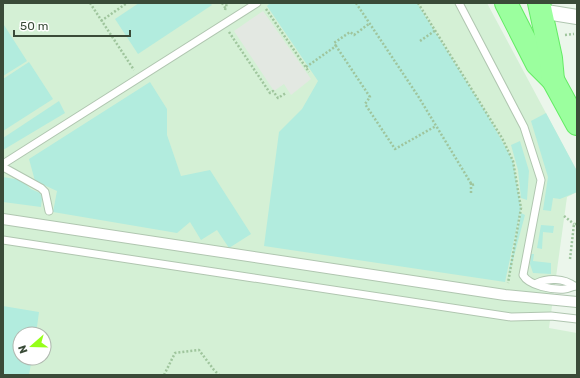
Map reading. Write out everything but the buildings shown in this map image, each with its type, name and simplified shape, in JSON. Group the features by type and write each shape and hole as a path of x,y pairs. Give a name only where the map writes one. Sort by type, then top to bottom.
{"main road":[{"path":"506,3 537,64 553,80 577,124"},
{"path":"540,7 551,58 553,80"}],"street":[{"path":"540,7 577,17"},
{"path":"3,219 506,295 577,302"}],"lane":[{"path":"459,3 524,127 541,180 523,271 525,278 537,283 545,279 568,281 575,286"},
{"path":"49,211 45,192 41,188 3,166 260,4"},
{"path":"3,240 511,317 551,316 577,319"}],"path":[{"path":"90,3 135,70"},
{"path":"101,21 127,3"},
{"path":"222,3 226,9 227,3"},
{"path":"356,3 418,96 470,182 471,194"},
{"path":"418,3 502,138 513,160 520,208 506,295"},
{"path":"260,4 309,72"},
{"path":"370,24 354,35 350,32 334,43 370,97 365,104 395,150 436,126"},
{"path":"228,30 270,93 273,91 278,98 286,93"},
{"path":"420,41 436,30"},
{"path":"565,35 574,34"},
{"path":"306,67 336,46"},
{"path":"470,182 472,185 475,184"},
{"path":"564,216 575,224 570,259"},
{"path":"164,375 175,353 198,350 219,375"}],"shaded area":[{"path":"3,3 487,3 577,171 577,192 567,197 549,328 577,333 577,375 3,375"},
{"path":"139,3 210,3 212,5 138,54 115,19"},
{"path":"270,3 417,3 488,116 513,161 521,208 505,282 264,246 279,132 302,109 318,81 267,6"},
{"path":"263,11 311,79 291,95 284,84 274,91 234,31"},
{"path":"4,25 27,61 3,76 3,26"},
{"path":"29,62 53,99 3,131 3,79"},
{"path":"150,82 167,109 167,135 181,176 210,170 251,234 229,248 217,230 201,240 190,222 177,233 53,212 57,191 35,181 29,159"},
{"path":"59,101 65,113 3,150 3,138"},
{"path":"546,113 577,171 577,192 560,199 553,198 551,211 543,210 548,177 531,121"},
{"path":"520,141 529,171 527,200 521,198 518,170 511,145"},
{"path":"3,177 21,180 31,189 40,193 42,198 41,207 3,202"},
{"path":"521,213 525,215 509,271"},
{"path":"541,225 554,226 553,233 543,232 542,249 537,248"},
{"path":"531,254 534,254 533,261 551,263 551,274 533,273 530,264"},
{"path":"3,306 39,312 37,326 12,326 12,366 31,366 29,375 3,375"}]}
